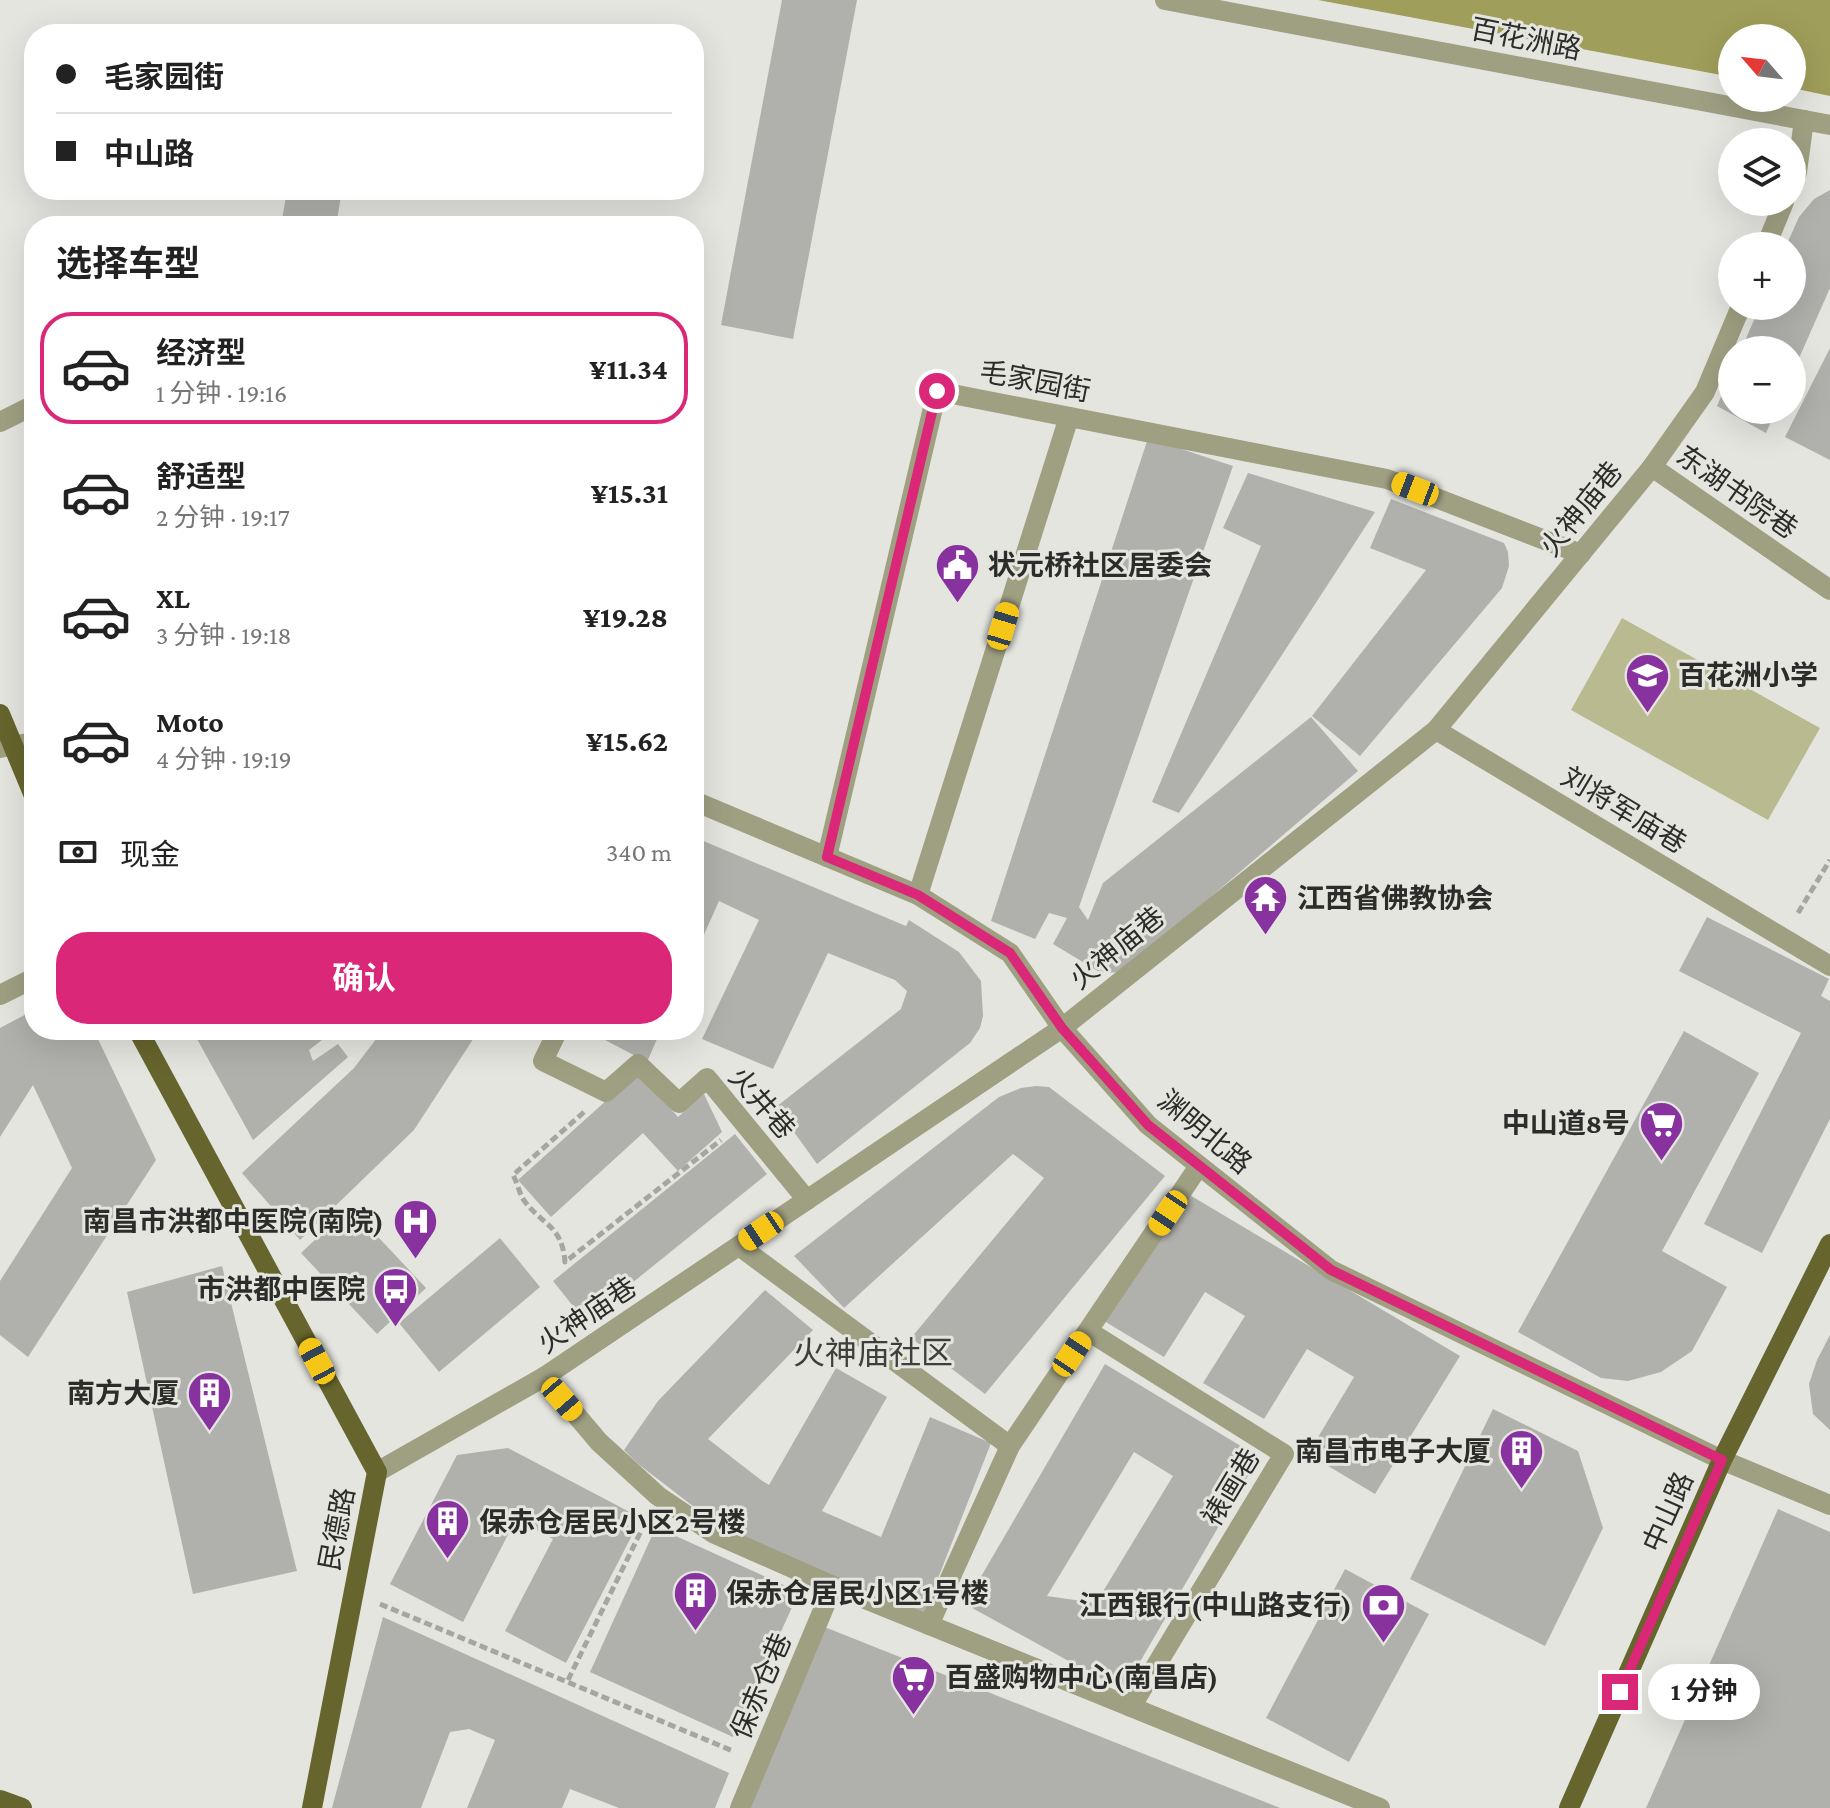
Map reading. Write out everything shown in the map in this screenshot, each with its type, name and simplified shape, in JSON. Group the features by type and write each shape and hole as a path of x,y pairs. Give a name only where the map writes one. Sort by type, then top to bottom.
{"main road":[{"path":"0,714 24,768"},
{"name":"民德路","path":"143,1040 377,1472 312,1808"},
{"name":"中山路","path":"1569,1808 1722,1460 1830,1244"},
{"path":"0,1800 22,1808"}],"street":[{"name":"百花洲路","path":"1165,0 1830,125"},
{"path":"1803,128 1804,120"},
{"name":"火神庙巷","path":"377,1472 544,1377 1062,1028 1436,730 1652,467 1705,392 1735,320"},
{"name":"毛家园街","path":"827,857 937,391 1387,479 1581,554"},
{"path":"0,422 24,410"},
{"path":"918,895 1069,417"},
{"name":"东湖书院巷","path":"1652,467 1830,590"},
{"name":"刘将军庙巷","path":"1436,730 1830,966"},
{"name":"渊明北路","path":"704,805 918,895 1010,953 1062,1028 1148,1125 1331,1270 1722,1460 1830,1505"},
{"path":"0,995 24,983"},
{"path":"553,1040 543,1061 606,1092"},
{"name":"火井巷","path":"606,1092 638,1064 679,1103 707,1078 807,1200"},
{"path":"929,1625 1010,1446 1199,1166"},
{"path":"739,1246 1010,1446"},
{"name":"裱画巷","path":"1088,1331 1284,1454 1131,1707"},
{"path":"544,1377 599,1442 658,1496 713,1533 833,1586 1380,1808"},
{"name":"保赤仓巷","path":"740,1808 833,1586"}],"path":[{"path":"1783,938 1830,860"},
{"path":"606,1092 513,1175 523,1199 552,1226 564,1248 565,1262 744,1122"},
{"path":"568,1680 658,1496"},
{"path":"353,1593 760,1762"}],"green space":[{"path":"1622,618 1820,728 1768,820 1571,710"}],"shaded area":[{"path":"1318,0 1830,0 1830,96 1806,91 1806,24 1718,24 1718,74"}],"building":[{"path":"782,0 857,0 793,339 721,325"},
{"path":"1830,190 1830,288 1806,342 1806,336 1747,336 1754,320 1806,320 1806,232 1792,232 1800,216 1806,216 1806,209 1814,199"},
{"path":"285,200 340,200 338,216 283,216"},
{"path":"1830,348 1830,460 1785,437 1792,424 1806,424 1806,395"},
{"path":"1750,424 1770,424 1766,433"},
{"path":"1148,438 1233,466 1079,907 1088,920 1103,883 1311,717 1358,771 1123,972 1101,973 1053,944 1067,918 1049,913 1035,939 991,921"},
{"path":"1248,473 1375,512 1179,813 1152,802 1261,546 1223,528"},
{"path":"1391,499 1504,543 1509,566 1502,588 1360,756 1312,716 1426,570 1370,548"},
{"path":"704,841 906,926 909,920 959,952 981,981 983,1016 980,1028 970,1043 817,1164 776,1107 901,1009 907,991 895,980 828,953 773,1069 704,1040 759,920 719,901 704,935"},
{"path":"1707,917 1829,979 1821,996 1830,1001 1830,1119 1762,1253 1704,1224 1801,1033 1679,971"},
{"path":"24,1015 24,1040 98,1040 156,1160 28,1357 0,1335 0,1281 72,1168 33,1085 0,1137 0,1028"},
{"name":"中山道8号","path":"1684,1031 1759,1073 1662,1251 1727,1287 1692,1351 1661,1372 1628,1381 1601,1378 1518,1332"},
{"path":"198,1040 322,1040 309,1050 313,1061 338,1044 348,1057 253,1140"},
{"path":"375,1040 472,1040 414,1130 300,1240 242,1173 354,1068"},
{"path":"605,1040 657,1040 647,1062"},
{"path":"638,1072 678,1117 704,1094 722,1132 678,1171 643,1133 551,1217 518,1180"},
{"path":"1036,1086 1049,1087 1165,1176 985,1394 911,1338 1044,1178 1013,1154 844,1308 794,1256 999,1097"},
{"path":"735,1134 767,1174 585,1321 553,1281"},
{"path":"1183,1191 1460,1356 1375,1494 1308,1454 1354,1377 1307,1349 1264,1419 1203,1383 1245,1316 1205,1292 1164,1357 1104,1321"},
{"path":"350,1207 426,1288 377,1334 301,1253"},
{"path":"500,1238 540,1287 439,1372 399,1323"},
{"name":"南方大厦","path":"222,1266 297,1571 193,1594 127,1292"},
{"path":"765,1290 813,1330 708,1439 761,1480 769,1485 836,1368 887,1397 822,1511 881,1537 930,1417 991,1443 924,1614 773,1551 711,1520 624,1450 658,1401"},
{"path":"1830,1335 1830,1430 1813,1414 1809,1384"},
{"path":"1105,1364 1259,1457 1123,1691 965,1604","holes":["1134,1452 1173,1476 1096,1603 1047,1596"]},
{"name":"南昌市电子大厦","path":"1493,1409 1578,1451 1603,1528 1545,1646 1410,1579"},
{"name":"保赤仓居民小区2号楼","path":"508,1448 641,1518 566,1663 505,1631 553,1539 516,1519 463,1622 390,1584 457,1455"},
{"path":"1778,1509 1830,1532 1830,1808 1646,1808"},
{"name":"保赤仓居民小区1号楼","path":"656,1527 799,1592 733,1737 590,1672"},
{"path":"1345,1569 1429,1614 1349,1762 1266,1718"},
{"path":"383,1617 729,1773 715,1808 619,1808 570,1789 562,1808 467,1808 495,1740 469,1729 450,1732 421,1808 332,1808"},
{"name":"百盛购物中心(南昌店)","path":"817,1624 1280,1808 744,1808"}],"place":[{"name":"状元桥社区居委会","path":"957,604"},
{"name":"百花洲小学","path":"1647,714"},
{"name":"江西省佛教协会","path":"1266,937"},
{"name":"中山道8号","path":"1661,1162"},
{"name":"南昌市洪都中医院(南院)","path":"415,1260"},
{"name":"市洪都中医院","path":"396,1328"},
{"name":"南方大厦","path":"210,1432"},
{"name":"南昌市电子大厦","path":"1522,1490"},
{"name":"保赤仓居民小区2号楼","path":"448,1561"},
{"name":"保赤仓居民小区1号楼","path":"695,1632"},
{"name":"江西银行(中山路支行)","path":"1383,1644"},
{"name":"百盛购物中心(南昌店)","path":"914,1716"}],"district":[{"name":"火神庙社区","path":"873,1353"}],"route":[{"path":"937,391 827,857 918,895 1010,953 1062,1028 1148,1125 1331,1270 1722,1460 1620,1692"}]}
